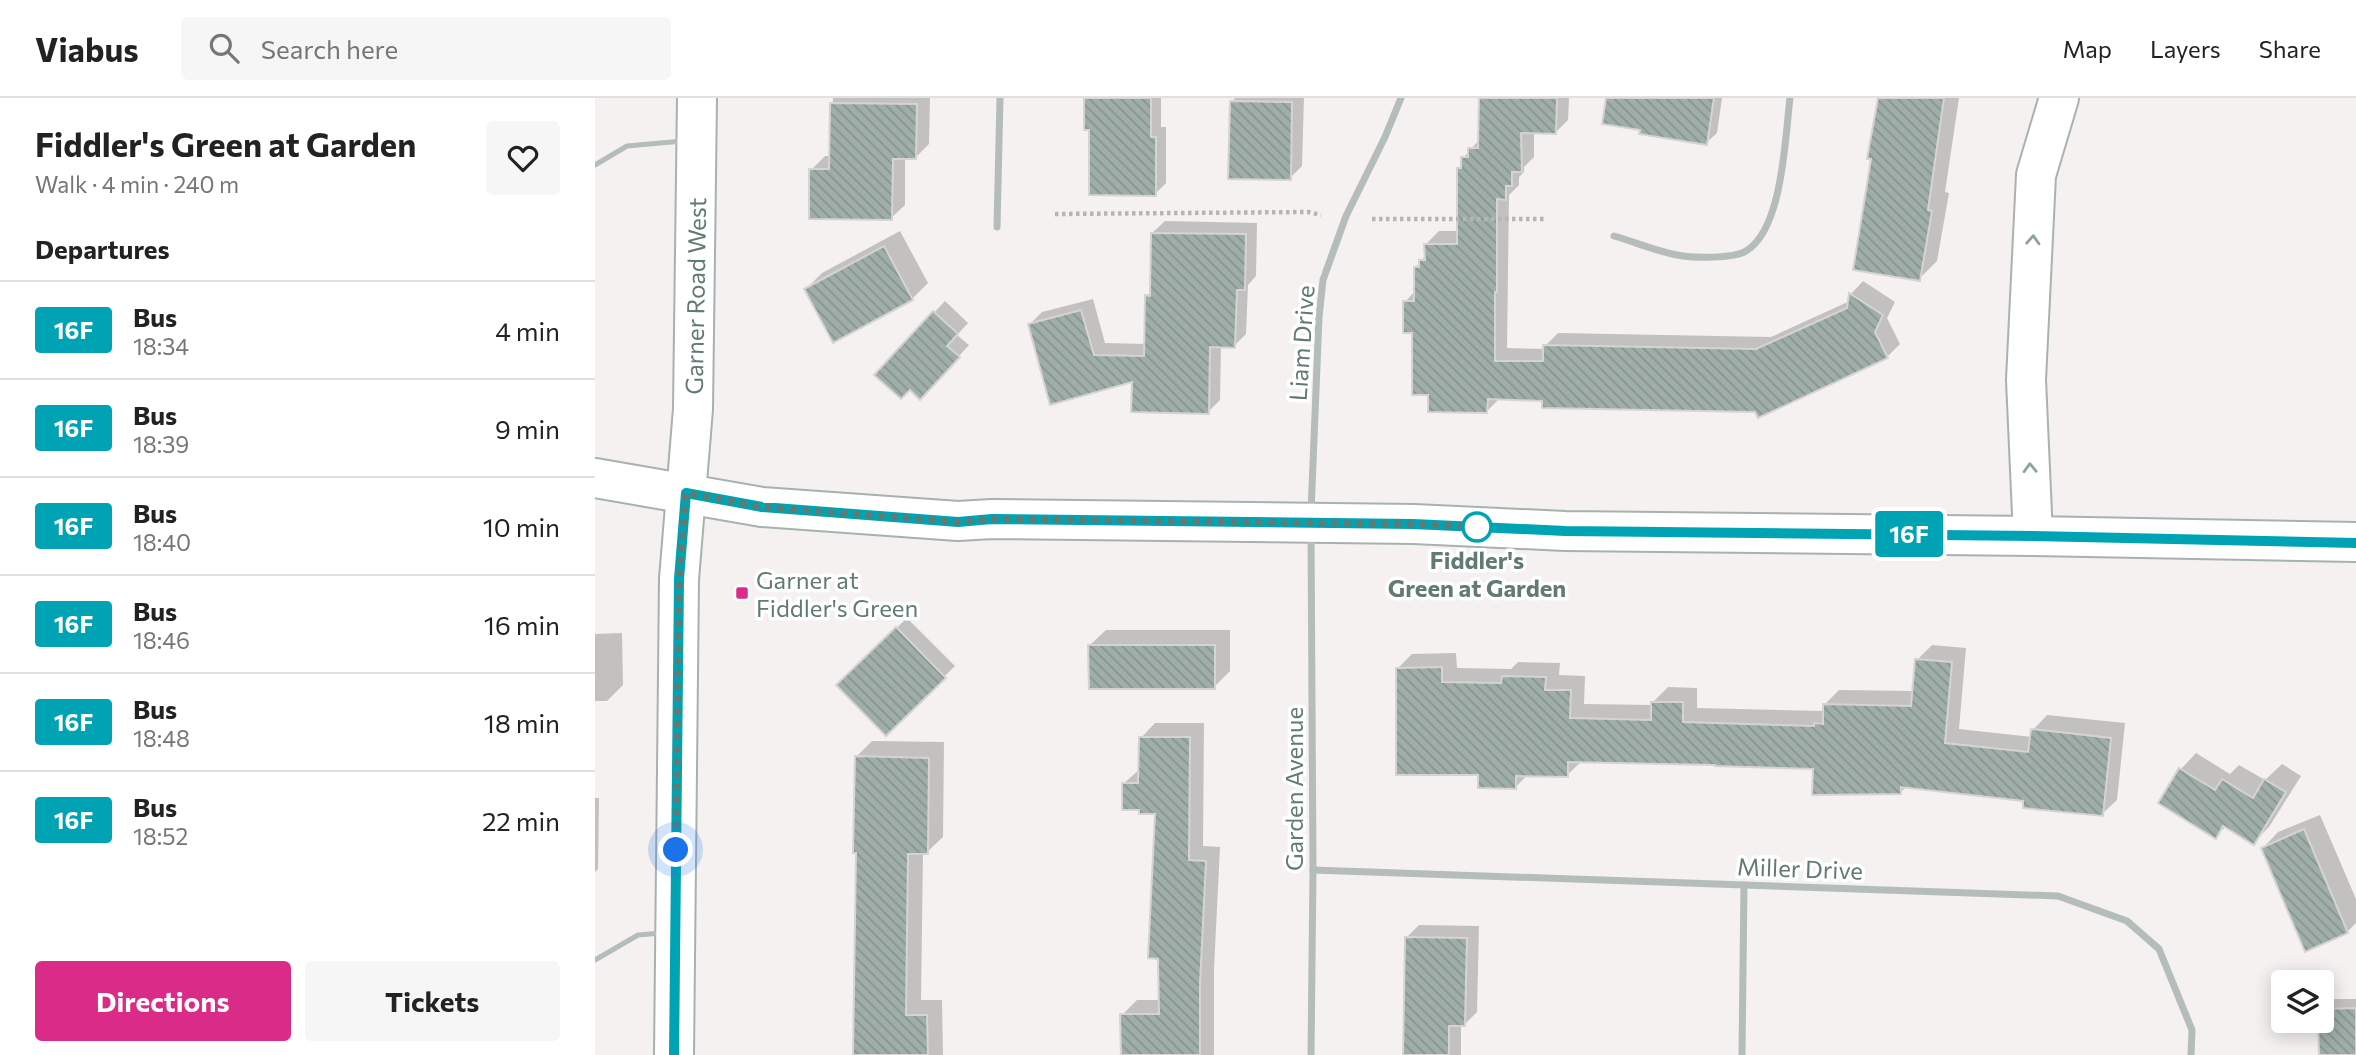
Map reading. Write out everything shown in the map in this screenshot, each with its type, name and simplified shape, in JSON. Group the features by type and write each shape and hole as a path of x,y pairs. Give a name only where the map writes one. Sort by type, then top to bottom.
{"main road":[{"name":"Garner Road West","path":"674,1055 679,579 693,409 697,98"},
{"path":"2033,536 2027,380 2036,175 2059,98"},
{"path":"595,478 762,507 958,522 992,519 1413,524 1565,531 2356,542"}],"street":[{"path":"997,227 1000,98"},
{"name":"Liam Drive","path":"1311,523 1319,317 1323,281 1346,216 1401,98"},
{"path":"1614,236 1678,256 1726,256 1747,251 1763,233 1773,213 1779,190 1790,98"},
{"name":"Garden Avenue","path":"1311,523 1311,1055"},
{"name":"Miller Drive","path":"1313,870 2057,896 2127,921 2159,949 2192,1030 2191,1055"},
{"path":"1742,1055 1744,885"}],"lane":[{"path":"595,165 627,146 697,139"},
{"path":"595,960 638,935 675,932"}],"path":[{"path":"1055,214 1308,212 1321,215"},
{"path":"1372,219 1545,219"}],"building":[{"path":"1084,98 1151,98 1151,137 1156,137 1156,196 1089,195 1089,130 1084,130"},
{"path":"1479,98 1557,98 1556,134 1521,133 1522,172 1512,172 1512,186 1506,186 1506,200 1497,199 1495,361 1543,361 1543,345 1756,349 1847,308 1849,293 1883,315 1875,332 1888,358 1758,418 1755,412 1542,408 1542,401 1488,399 1487,413 1428,412 1428,395 1412,395 1412,333 1403,333 1403,301 1414,301 1414,267 1419,267 1419,260 1425,260 1424,244 1457,244 1457,168 1461,168 1461,157 1468,157 1468,148 1478,148"},
{"path":"1606,98 1714,98 1707,145 1639,134 1640,130 1602,124"},
{"path":"1878,98 1944,98 1928,210 1932,211 1920,281 1853,270 1871,159 1867,159"},
{"path":"1230,101 1292,102 1291,180 1228,179"},
{"path":"830,103 917,104 916,159 893,159 892,220 809,219 809,169 829,169"},
{"path":"1151,233 1246,234 1245,290 1237,290 1235,348 1210,347 1209,414 1131,412 1132,382 1050,405 1028,324 1081,310 1094,355 1144,356 1145,295 1150,296"},
{"path":"884,246 913,300 833,343 804,289"},
{"path":"933,311 958,334 947,346 960,357 920,400 910,390 901,399 874,375"},
{"path":"896,627 946,678 886,736 836,685"},
{"path":"1088,645 1215,645 1215,689 1089,689"},
{"path":"1915,659 1952,662 1945,743 2028,752 2031,729 2111,738 2103,816 2023,808 2023,801 1901,787 1901,794 1812,795 1813,769 1568,762 1568,777 1516,776 1516,789 1478,788 1478,775 1396,775 1396,668 1442,667 1442,682 1501,683 1502,676 1546,677 1545,690 1571,690 1570,718 1651,720 1651,702 1683,702 1683,722 1814,726 1814,723 1823,724 1823,704 1911,706"},
{"path":"1139,737 1190,737 1189,860 1206,861 1200,984 1200,1055 1121,1055 1120,1014 1159,1014 1158,959 1148,958 1155,814 1122,810 1122,783 1138,783"},
{"path":"855,756 929,758 928,854 908,854 906,1015 927,1015 928,1055 853,1055"},
{"path":"2179,768 2215,790 2222,779 2253,798 2264,779 2286,792 2254,845 2223,826 2216,839 2158,803"},
{"path":"2304,829 2348,933 2305,952 2261,848"},
{"path":"1405,937 1467,938 1465,1026 1449,1026 1449,1055 1403,1055"},
{"path":"2356,1008 2356,1055 2319,1055 2318,1033 2334,1033 2334,1009"}],"bus line":[{"name":"16F","path":"674,1055 679,579 686,493 762,507 958,522 992,519 1413,524 1565,531 2356,543"}],"place":[{"name":"Fiddler's Green at Garden","path":"1477,527"},
{"name":"Garner at Fiddler's Green","path":"742,593"}],"route":[{"path":"676,850 679,579 686,493 762,507 958,522 992,519 1489,527 1477,527"}]}
